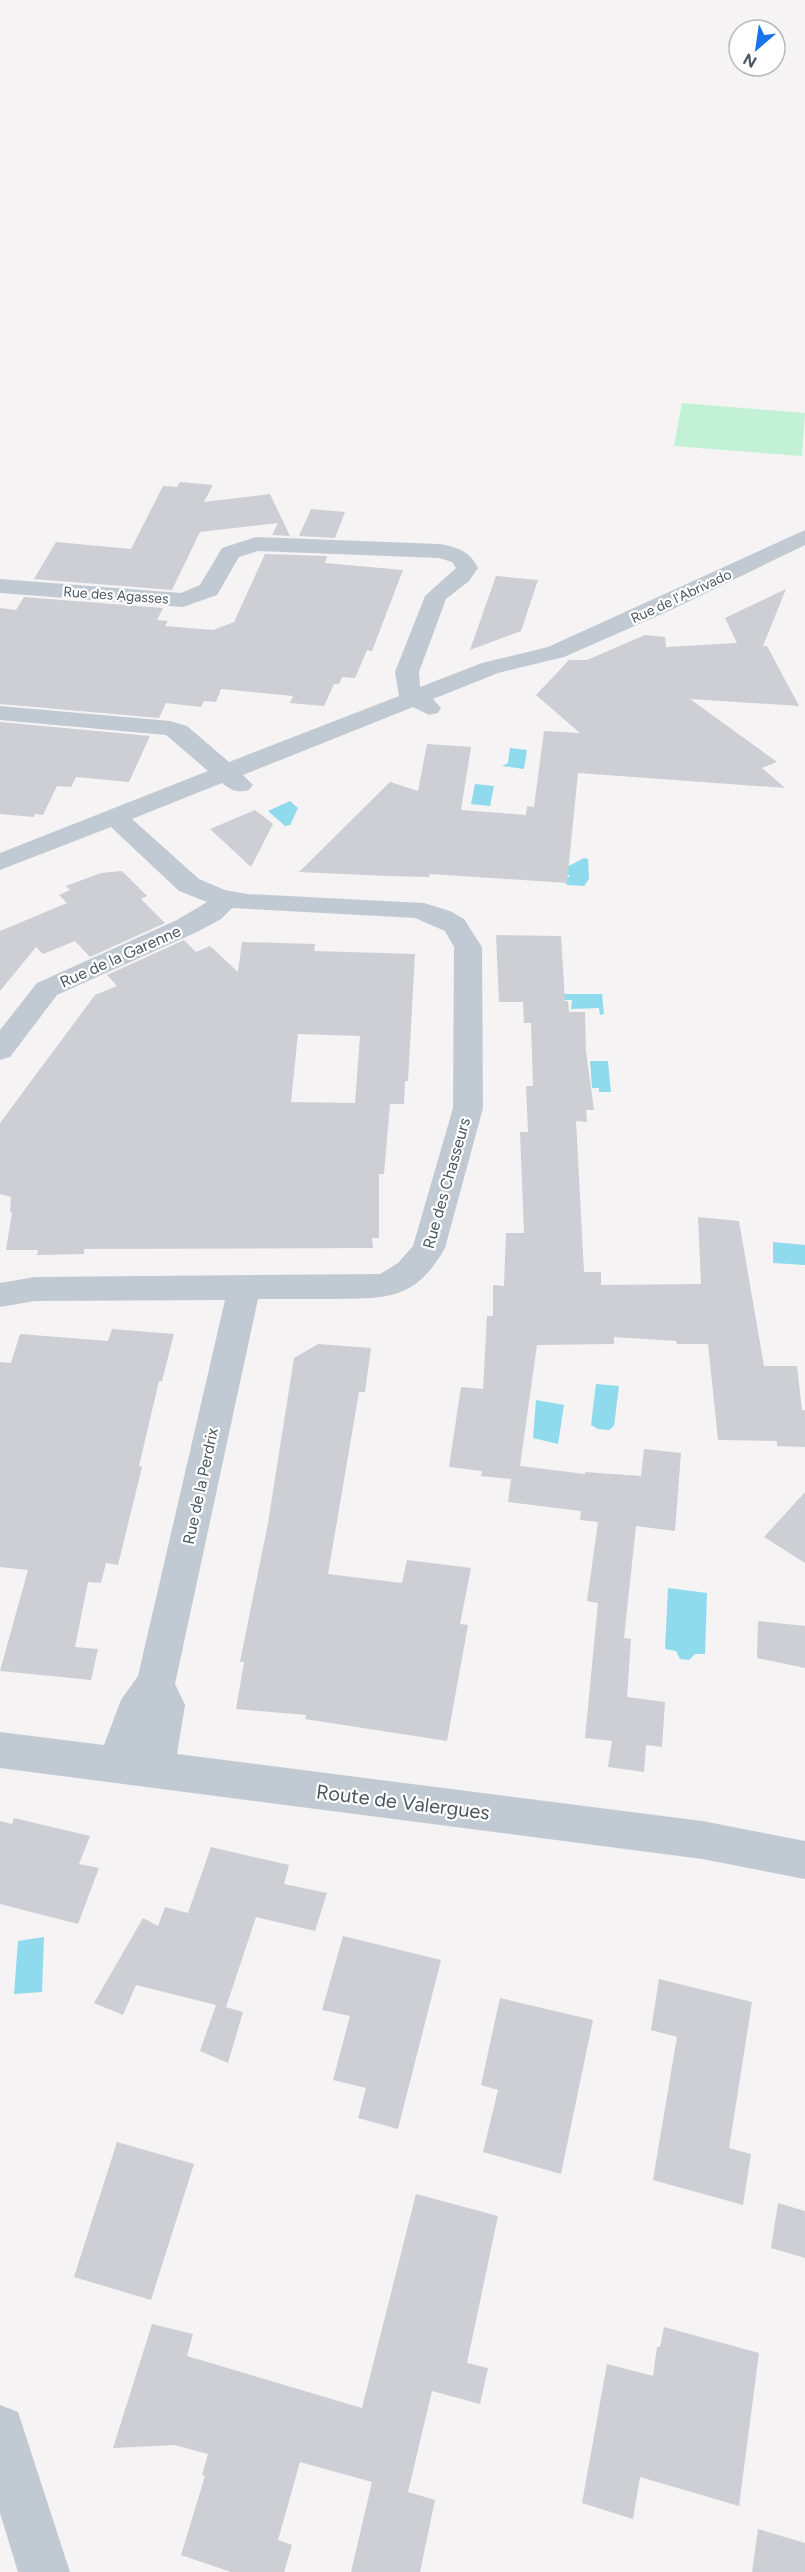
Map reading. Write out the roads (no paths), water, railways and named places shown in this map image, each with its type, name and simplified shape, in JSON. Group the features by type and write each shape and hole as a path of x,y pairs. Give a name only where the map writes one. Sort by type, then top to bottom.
{"street":[{"name":"Rue de l'Abrivado","path":"3,868 423,703 526,671 556,652 654,610 805,537"},
{"name":"Rue des Agasses","path":"0,586 183,600 209,590 225,560 241,547 271,543 439,551 456,554 465,561 467,568 465,575 443,588 436,596 407,672 409,693 423,703"},
{"path":"0,713 170,728 178,731 233,779"},
{"name":"Rue des Chasseurs","path":"0,1295 35,1289 385,1286 407,1275 420,1265 429,1248 468,1108 468,947 465,934 453,923 436,914 415,909 225,899 189,885 122,823"},
{"name":"Rue de la Garenne","path":"0,1050 46,989 187,926 211,913 225,899"},
{"name":"Rue de la Perdrix","path":"137,1768 165,1705 156,1684 244,1288"},
{"name":"Route de Valergues","path":"0,1750 702,1840 805,1860"},
{"path":"0,2430 44,2572"}],"water":[{"path":"510,748 527,750 524,769 502,766 508,763"},
{"path":"475,784 494,786 490,806 471,804"},
{"path":"290,801 298,808 290,825 285,826 268,811"},
{"path":"584,858 588,859 589,879 584,886 568,885 562,881 570,876 561,870"},
{"path":"560,994 602,994 604,1014 600,1015 599,1008 571,1009 572,1000 560,1000"},
{"path":"590,1061 608,1061 611,1092 599,1092 599,1088 592,1088"},
{"path":"773,1242 805,1245 805,1265 773,1263"},
{"path":"596,1384 619,1386 614,1426 609,1430 598,1429 591,1425"},
{"path":"536,1400 564,1405 558,1444 533,1438"},
{"path":"668,1588 707,1593 705,1654 695,1654 689,1660 680,1659 676,1651 665,1649"},
{"path":"44,1937 42,1992 14,1994 18,1941"}]}
